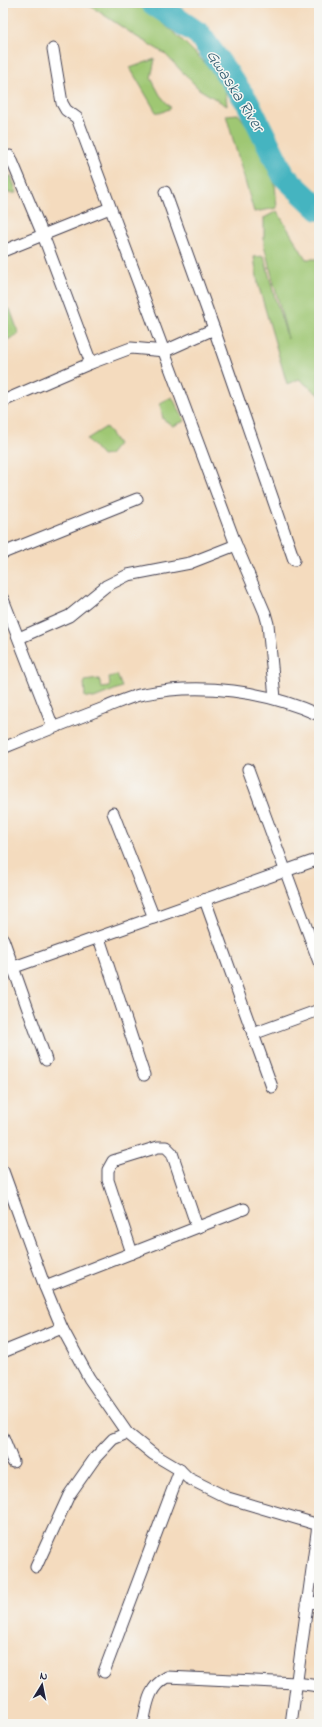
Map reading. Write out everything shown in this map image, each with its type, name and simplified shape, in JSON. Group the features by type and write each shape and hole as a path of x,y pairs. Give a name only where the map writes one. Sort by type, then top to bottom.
{"street":[{"path":"53,49 62,103 66,110 77,118 236,545 268,624 275,698"},
{"path":"10,156 43,235 91,363"},
{"path":"165,192 294,560"},
{"path":"3,251 110,208"},
{"path":"3,401 91,363 132,348 165,351 214,329"},
{"path":"3,553 137,499"},
{"path":"19,638 69,616 106,586 128,575 190,563 236,545"},
{"path":"3,599 53,727"},
{"path":"3,748 53,727 143,694 178,689 214,689 275,698 319,715"},
{"path":"248,769 319,962"},
{"path":"113,813 154,918"},
{"path":"8,969 99,938 319,858"},
{"path":"205,900 272,1087"},
{"path":"99,938 144,1075"},
{"path":"3,940 8,969 46,1060"},
{"path":"253,1034 319,1010"},
{"path":"132,1253 108,1180 108,1170 113,1161 158,1147 166,1147 172,1154 197,1227"},
{"path":"3,1171 45,1287 62,1328 89,1378 127,1433 153,1454 180,1470 188,1478 228,1498 319,1525 291,1724"},
{"path":"45,1287 244,1209"},
{"path":"3,1352 62,1328"},
{"path":"36,1567 69,1495 104,1448 113,1439 127,1433"},
{"path":"3,1437 13,1462"},
{"path":"104,1672 180,1470"},
{"path":"307,1602 319,1603"},
{"path":"143,1724 151,1692 157,1682 166,1677 296,1683 319,1686"}],"green space":[{"path":"82,3 137,3 176,34 225,83 227,106 199,89 164,53 92,7"},
{"path":"155,59 151,78 160,95 171,108 160,113 156,112 130,68"},
{"path":"238,114 251,130 275,184 277,208 254,212 226,115"},
{"path":"11,176 17,193 3,193 3,178"},
{"path":"277,211 306,259 319,259 319,395 299,379 287,384 258,284 254,257 264,256 288,339 264,245 264,218"},
{"path":"10,309 19,334 3,342 3,311"},
{"path":"172,397 185,421 173,426 163,419 160,403"},
{"path":"106,427 118,444 109,455 102,456 87,439"},
{"path":"117,675 122,687 94,698 85,697 84,681 99,679 102,688 110,687 109,677"}],"waterway":[{"name":"Gwaska River","path":"153,3 199,34 248,103 284,176 319,209"}]}
